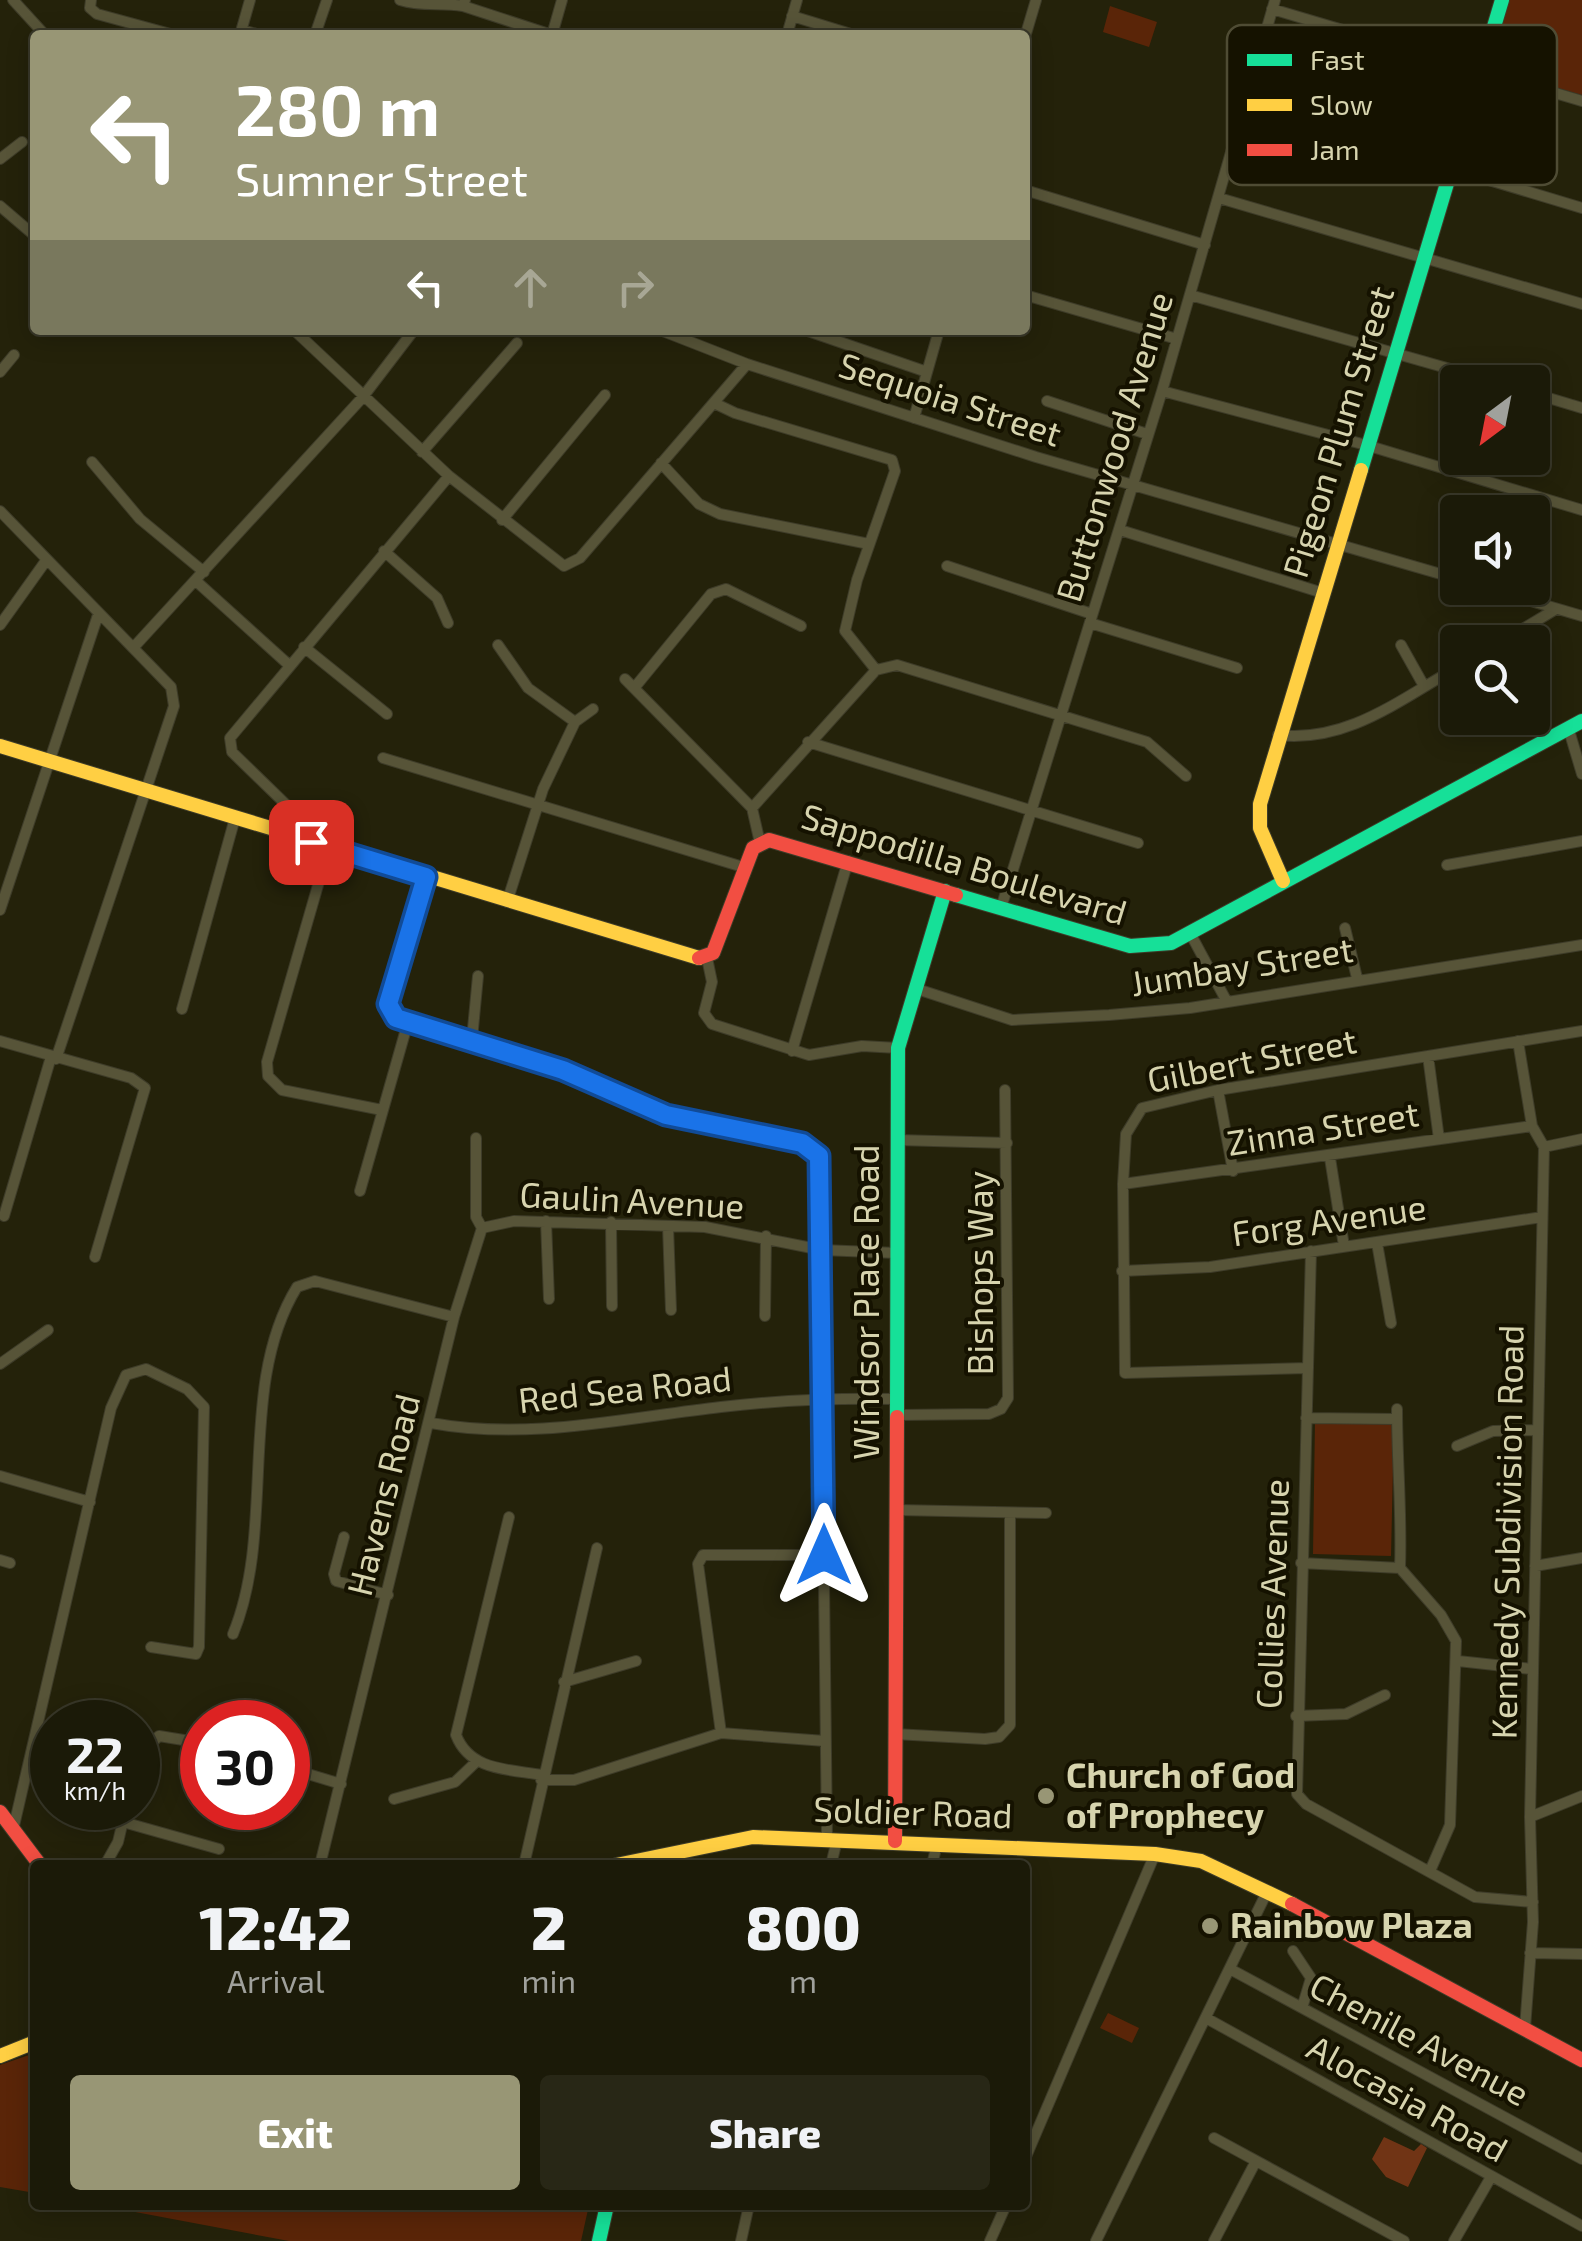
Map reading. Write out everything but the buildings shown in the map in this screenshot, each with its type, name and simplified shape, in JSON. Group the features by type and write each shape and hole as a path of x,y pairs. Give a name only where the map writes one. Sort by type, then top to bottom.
{"street":[{"path":"13,0 40,30"},
{"path":"91,0 90,8 97,14 156,30"},
{"path":"242,30 250,0"},
{"path":"318,30 327,0"},
{"path":"400,0 417,6 464,3 538,30"},
{"path":"553,30 562,0"},
{"path":"788,30 797,0"},
{"path":"1027,30 1036,0"},
{"name":"Pigeon Plum Street","path":"1495,25 1502,0"},
{"path":"1274,5 1337,25"},
{"path":"792,16 838,30"},
{"path":"1557,94 1582,101"},
{"path":"0,159 22,142"},
{"name":"Buttonwood Avenue","path":"1002,908 1227,170"},
{"name":"Pigeon Plum Street","path":"1282,881 1258,817 1278,735 1448,185"},
{"path":"1504,185 1582,208"},
{"path":"1030,192 1204,245"},
{"path":"1218,198 1582,304"},
{"path":"0,206 30,232"},
{"path":"1190,295 1440,366"},
{"path":"1030,296 1176,340"},
{"path":"299,335 422,452 556,564 572,564 746,364"},
{"path":"133,648 362,398 410,335"},
{"name":"Sequoia Street","path":"674,335 746,364 1133,487 1440,573"},
{"path":"696,343 698,335"},
{"path":"820,335 927,372"},
{"path":"914,418 938,335"},
{"path":"422,452 518,343"},
{"path":"0,372 14,355"},
{"path":"1162,391 1366,445 1582,510"},
{"path":"502,520 605,395"},
{"path":"1550,398 1582,408"},
{"path":"1047,402 1147,434"},
{"path":"714,403 892,460 895,471 844,631 876,670"},
{"path":"92,462 140,518 204,572"},
{"path":"661,463 699,504 720,514 869,544"},
{"path":"311,842 302,821 232,752 229,743 289,665 449,476"},
{"path":"0,511 171,687 174,706 4,1216"},
{"path":"1120,530 1323,593"},
{"path":"384,551 437,598 448,623"},
{"path":"0,625 46,562"},
{"path":"947,566 1237,668"},
{"path":"196,582 289,665"},
{"path":"760,843 752,808 630,683 712,594 726,589 801,626"},
{"path":"1543,605 1582,616"},
{"path":"1529,625 1556,609"},
{"path":"0,910 98,615"},
{"path":"498,644 520,681 575,722"},
{"path":"1402,645 1424,686"},
{"path":"304,647 387,714"},
{"path":"752,808 876,670 897,665 1148,742 1186,776"},
{"path":"1278,735 1309,738 1338,734 1440,677"},
{"path":"507,902 538,802 575,722 594,709"},
{"path":"1575,724 1582,774"},
{"name":"Sappodilla Boulevard","path":"707,958 713,953 743,868 760,843 778,840 1130,946 1150,948 1190,934 1575,724"},
{"path":"808,742 1138,843"},
{"path":"0,746 507,902 684,955 707,958 712,982 706,1020 792,1052 809,1055 862,1046 898,1048"},
{"path":"382,758 538,802 743,868"},
{"path":"182,1009 234,818"},
{"path":"1446,864 1582,841"},
{"path":"329,847 267,1062 268,1076 282,1090 382,1110"},
{"path":"792,1052 848,861"},
{"path":"426,877 388,1004 392,1016 563,1070 666,1115 809,1146 822,1163 826,1397 824,1741 830,1860"},
{"name":"Windsor Place Road","path":"895,1842 898,1048 913,987 946,891"},
{"path":"1344,928 1357,978"},
{"path":"1190,934 1226,1000"},
{"name":"Jumbay Street","path":"913,987 1012,1020 1190,1008 1357,978 1582,945"},
{"path":"472,1039 478,976"},
{"path":"360,1191 408,1022"},
{"name":"Gilbert Street","path":"1308,1368 1124,1373 1126,1134 1142,1108 1218,1090 1582,1031"},
{"path":"0,1041 131,1078 144,1088 95,1257"},
{"path":"1518,1042 1532,1126 1544,1147 1582,1139"},
{"path":"1428,1056 1439,1139"},
{"name":"Bishops Way","path":"897,1407 988,1414 1001,1409 1008,1398 1005,1090"},
{"path":"1218,1090 1233,1171"},
{"name":"Zinna Street","path":"1123,1184 1330,1158 1532,1126"},
{"name":"Havens Road","path":"321,1860 454,1318 482,1228 476,1218 476,1138"},
{"path":"897,1140 1007,1143"},
{"name":"Kennedy Subdivision Road","path":"1525,2028 1533,1902 1532,1669 1544,1147"},
{"path":"1330,1158 1344,1246"},
{"name":"Forg Avenue","path":"1122,1270 1210,1266 1542,1217"},
{"name":"Gaulin Avenue","path":"482,1228 514,1221 611,1222 766,1236 822,1250 898,1253"},
{"path":"546,1221 549,1299"},
{"path":"611,1222 612,1306"},
{"path":"668,1226 671,1310"},
{"path":"766,1236 766,1316"},
{"path":"1377,1243 1391,1323"},
{"name":"Collies Avenue","path":"1310,1251 1296,1716 1295,1782 1300,1800 1479,1898 1533,1902"},
{"path":"233,1634 247,1582 271,1354 298,1287 315,1281 454,1318"},
{"path":"0,1364 48,1330"},
{"path":"13,1830 112,1408 126,1376 146,1369 201,1402 199,1647 196,1654 186,1655 151,1646"},
{"name":"Red Sea Road","path":"431,1423 467,1430 524,1431 826,1397 897,1407"},
{"path":"1306,1418 1397,1414 1398,1482 1402,1495 1400,1568 1448,1624 1456,1641 1458,1661 1450,1825 1430,1871"},
{"path":"1457,1446 1493,1430 1538,1430"},
{"path":"0,1476 90,1502"},
{"path":"896,1510 1046,1513"},
{"path":"895,1734 985,1739 999,1737 1010,1725 1010,1514"},
{"path":"509,1517 457,1720 461,1746 476,1762 574,1780 721,1733 824,1741"},
{"path":"344,1537 334,1574 336,1581 388,1595"},
{"path":"525,1860 597,1548"},
{"path":"721,1733 698,1564 703,1556 824,1555"},
{"path":"1535,1566 1582,1558"},
{"path":"1301,1563 1400,1568"},
{"path":"564,1682 636,1661"},
{"path":"1458,1661 1532,1669"},
{"path":"1296,1716 1346,1714 1386,1695"},
{"path":"394,1799 455,1782 476,1762"},
{"path":"310,1775 340,1784"},
{"path":"1530,1816 1582,1796"},
{"path":"0,1812 36,1860"},
{"path":"106,1860 119,1830"},
{"path":"153,1830 219,1848"},
{"name":"Soldier Road","path":"684,1858 753,1837 1155,1854 1201,1861 1267,1892 1582,2060"},
{"path":"933,1860 937,1844"},
{"path":"1030,2147 1155,1854"},
{"path":"1096,2241 1267,1892"},
{"path":"1293,1952 1312,1984 1302,2008"},
{"path":"1530,1953 1582,1954"},
{"name":"Chenile Avenue","path":"1230,1969 1582,2159"},
{"name":"Alocasia Road","path":"1206,2018 1582,2226"},
{"path":"0,2056 30,2044"},
{"path":"1214,2138 1404,2241"},
{"path":"1214,2241 1256,2161"},
{"path":"1454,2241 1491,2178"},
{"path":"599,2241 606,2210"},
{"path":"741,2241 748,2210"},
{"path":"990,2241 1004,2210"}],"shaded area":[{"path":"1509,0 1582,0 1582,95 1557,88 1557,25 1502,25"},
{"path":"1110,6 1157,22 1149,47 1103,32"},
{"path":"1315,1421 1394,1423 1391,1556 1313,1554"},
{"path":"1108,2013 1139,2028 1132,2043 1100,2028"},
{"path":"30,2055 30,2192 0,2187 0,2065"},
{"path":"1384,2137 1414,2151 1421,2144 1427,2148 1408,2187 1386,2177 1372,2159"},
{"path":"125,2210 588,2210 581,2241 289,2241"}],"traffic: fast":[{"path":"1494,25 1502,0"},
{"path":"1361,470 1446,185"},
{"path":"956,895 1130,946 1171,943 1582,721"},
{"path":"897,1417 898,1048 945,891"},
{"path":"599,2241 606,2210"}],"traffic: slow":[{"path":"1283,881 1260,828 1260,804 1361,470"},
{"path":"0,746 699,958"},
{"path":"640,1860 753,1837 1155,1854 1201,1861 1292,1904"},
{"path":"0,2056 30,2044"}],"traffic: jam":[{"path":"699,958 713,953 753,848 769,840 956,895"},
{"path":"895,1841 897,1417"},
{"path":"0,1812 36,1860"},
{"path":"1292,1904 1582,2060"}],"place":[{"name":"Church of God of Prophecy","path":"1046,1796"},
{"name":"Rainbow Plaza","path":"1210,1926"}],"route":[{"path":"311,842 426,877 388,1004 396,1018 563,1070 666,1115 753,1131 815,1150 822,1163 824,1555"}]}
